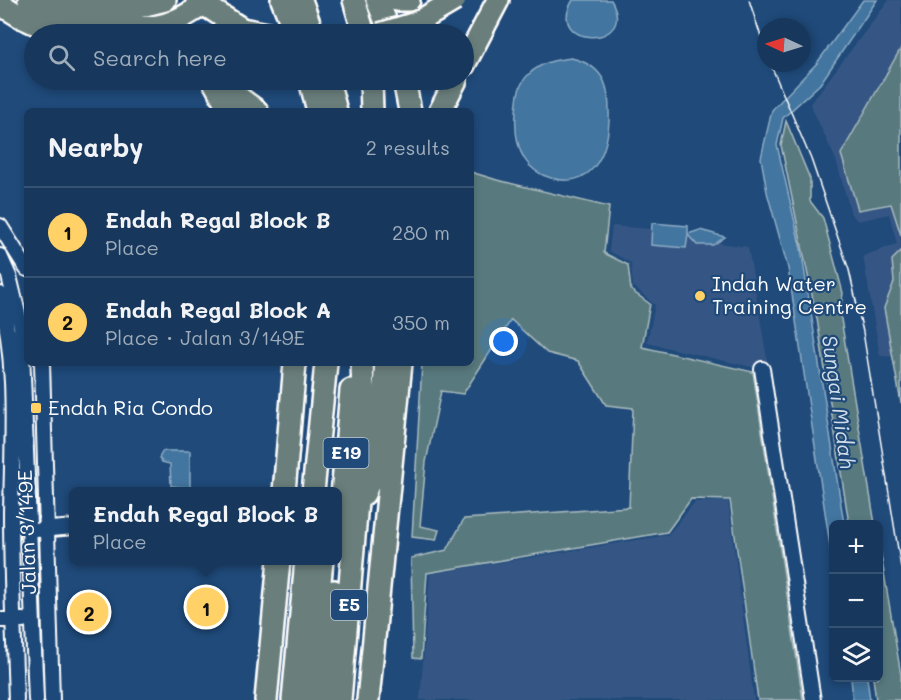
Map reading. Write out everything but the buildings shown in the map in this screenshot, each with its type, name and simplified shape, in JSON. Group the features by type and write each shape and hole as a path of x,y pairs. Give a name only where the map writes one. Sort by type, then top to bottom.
{"highway":[{"path":"29,0 70,24"},
{"path":"55,0 81,14 119,24"},
{"path":"89,0 137,7 166,0 181,24"},
{"path":"197,0 235,24"},
{"path":"160,24 173,22 210,0"},
{"path":"282,0 292,24"},
{"path":"301,0 309,24"},
{"path":"354,0 361,24"},
{"path":"377,0 387,24"},
{"path":"397,0 409,0"},
{"path":"413,24 455,0"},
{"path":"474,46 498,0"},
{"path":"0,4 36,24"},
{"path":"219,90 228,108"},
{"path":"228,90 253,108"},
{"path":"313,90 317,108"},
{"path":"331,90 335,108"},
{"path":"371,90 372,108"},
{"path":"406,90 409,108"},
{"path":"442,108 451,90"},
{"path":"284,487 295,366"},
{"path":"314,487 326,366"},
{"name":"E19","path":"328,487 335,405 334,366"},
{"name":"E19","path":"342,497 354,366"},
{"name":"E5","path":"340,700 364,421 362,366"},
{"path":"357,510 377,465 386,366"},
{"path":"368,700 401,366"},
{"path":"266,700 279,565"},
{"name":"E5","path":"293,700 306,565"},
{"path":"309,700 322,565"},
{"path":"324,700 336,565"}],"street":[{"path":"0,226 24,264"},
{"path":"0,256 12,284 21,326 36,700"},
{"path":"0,294 8,336 12,403 11,530 7,620 16,700"},
{"name":"Jalan 3/149E","path":"42,366 52,700"},
{"path":"762,369 813,700"},
{"path":"11,530 69,527"},
{"path":"7,620 34,620"}],"shaded area":[{"path":"573,0 611,0 616,16 613,28 604,35 592,37 579,34 570,27 567,16"},
{"path":"863,0 877,0 820,84 783,118 777,145 801,249 843,520 829,520 829,539 788,268 767,192 761,158 772,110 808,72 811,72"},
{"path":"889,0 901,0 901,383 897,357 880,356 863,256 897,244 889,214 858,221 851,214 836,160 810,104"},
{"path":"571,58 592,67 604,81 609,99 609,121 605,146 595,166 587,174 577,179 565,180 540,174 525,161 516,133 516,112 520,87 529,74 549,62"},
{"name":"Indah Water Training Centre","path":"652,223 688,226 688,234 700,230 713,232 715,236 725,237 718,243 748,247 769,371 647,343 655,305 633,286 631,263 609,251 612,226 651,229"},
{"path":"652,223 688,226 688,234 700,230 725,237 713,245 697,245 688,235 686,248 651,245"},
{"path":"163,451 190,451 190,487 171,486 170,464 162,462 159,458"},
{"path":"728,501 754,700 420,700 430,574 668,535 695,502"},
{"path":"851,682 868,682 870,700 853,700"}],"green space":[{"path":"901,48 901,235 891,204 858,210 841,154"},
{"path":"786,121 810,179 810,201 823,218 843,293 840,313 874,520 848,520 817,319 781,145"},
{"path":"474,173 609,207 604,253 628,265 631,290 650,304 642,347 753,372 803,700 758,700 730,500 691,499 667,532 427,573 421,659 413,658 411,558 447,550 464,519 629,507 633,408 606,405 578,361 547,353 511,320 463,394 441,391 426,462 420,526 439,530 436,540 412,537 422,366 474,366"},
{"path":"901,251 901,403 884,308 894,282 892,260"},
{"path":"883,567 901,675 901,700 876,700 874,682 883,682"}],"tram line":[{"path":"749,0 757,24"},
{"path":"774,72 811,159 849,270 863,332 901,568"}],"place":[{"name":"Indah Water Training Centre","path":"700,296"},
{"name":"Endah Ria Condo","path":"36,408"},
{"name":"Endah Regal Block B","path":"206,607"},
{"name":"Endah Regal Block A","path":"89,612"}],"water label":[{"name":"Sungai Midah","path":"838,402"}]}
